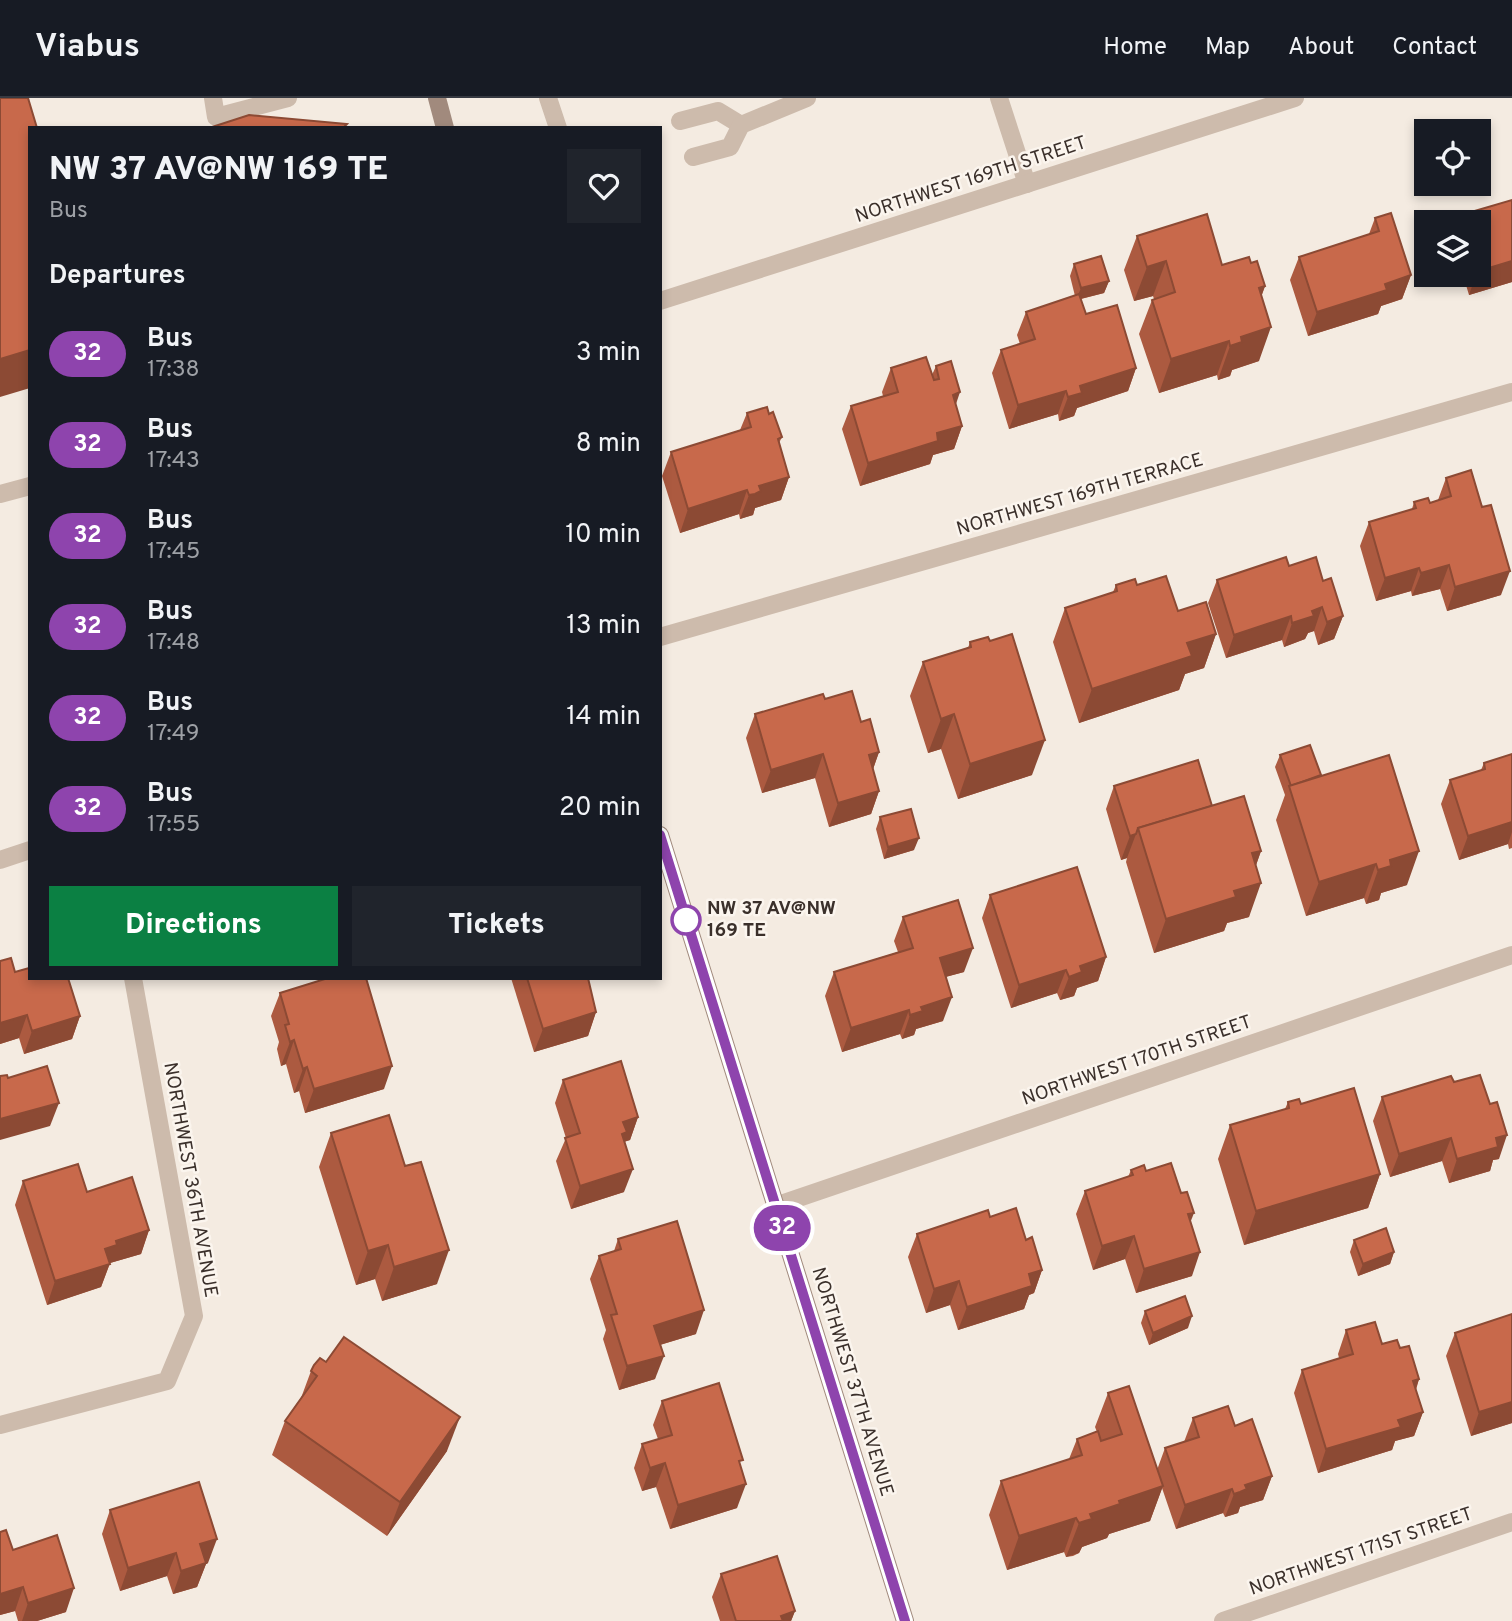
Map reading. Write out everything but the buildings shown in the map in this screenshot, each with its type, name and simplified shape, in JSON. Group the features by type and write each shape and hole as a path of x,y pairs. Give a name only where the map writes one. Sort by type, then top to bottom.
{"main road":[{"path":"437,98 444,126"},
{"name":"NORTHWEST 37TH AVENUE","path":"662,841 905,1621"}],"street":[{"path":"213,98 216,117 288,98"},
{"path":"548,98 557,126"},
{"path":"693,157 730,146 741,125 807,98"},
{"path":"999,98 1027,184"},
{"name":"NORTHWEST 169TH STREET","path":"662,300 1289,99"},
{"path":"680,121 718,111 741,125"},
{"name":"NORTHWEST 169TH TERRACE","path":"662,636 1512,393"},
{"path":"0,494 28,487"},
{"path":"0,860 28,851"},
{"name":"NORTHWEST 170TH STREET","path":"775,1206 1512,955"},
{"name":"NORTHWEST 36TH AVENUE","path":"0,1426 167,1381 194,1316 133,980"},
{"name":"NORTHWEST 171ST STREET","path":"1223,1621 1512,1522"}],"bus line":[{"name":"32","path":"662,841 905,1621"}],"place":[{"name":"NW 37 AV@NW 169 TE","path":"686,920"}]}
